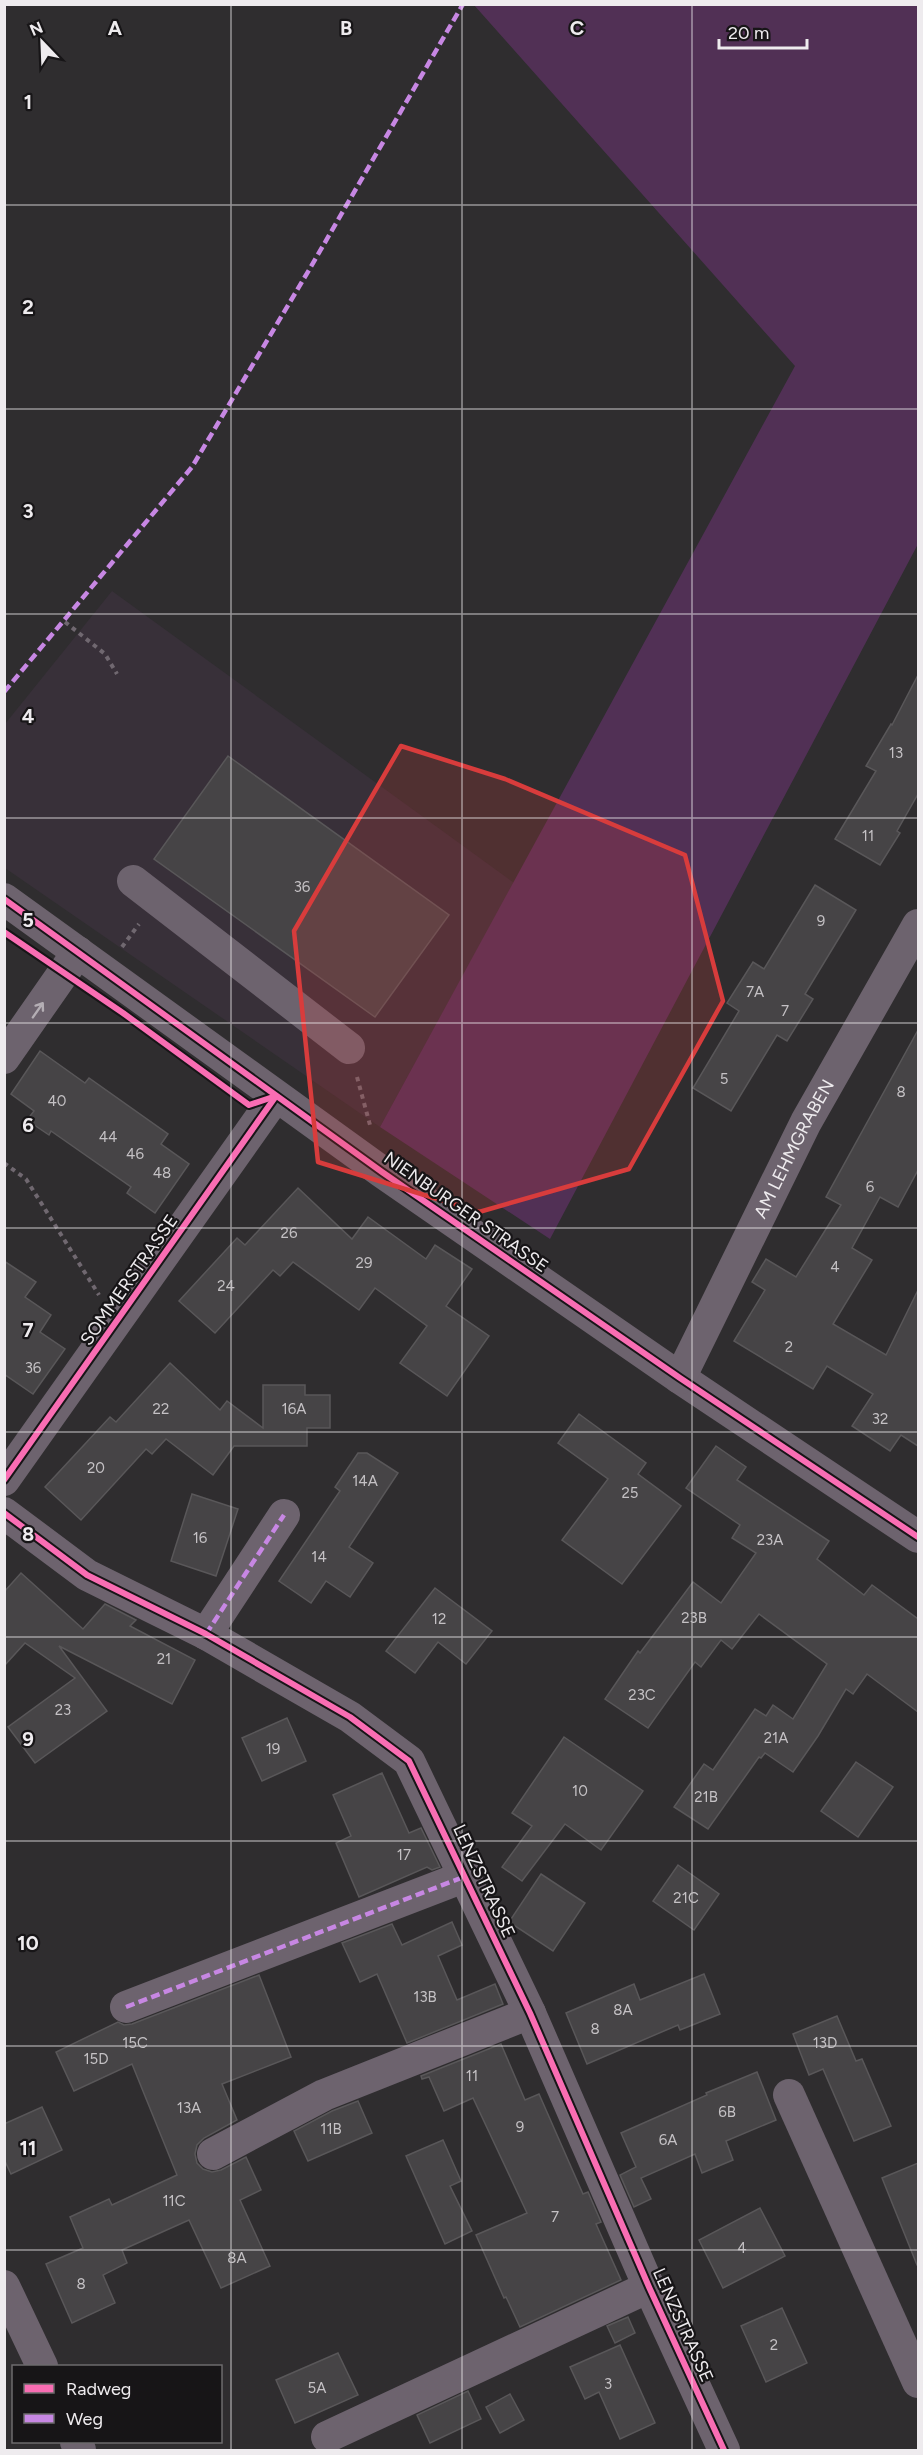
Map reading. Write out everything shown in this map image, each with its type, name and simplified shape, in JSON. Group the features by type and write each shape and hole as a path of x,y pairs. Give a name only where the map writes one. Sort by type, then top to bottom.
{"street":[{"path":"133,881 349,1048"},
{"name":"NIENBURGER STRASSE","path":"4,899 276,1096 680,1378 918,1537"},
{"name":"AM LEHMGRABEN","path":"680,1378 806,1122 918,925"},
{"path":"4,1058 78,952"},
{"name":"SOMMERSTRASSE","path":"4,1480 117,1324 276,1096"},
{"name":"LENZSTRASSE","path":"4,1513 87,1575 206,1634 350,1717 410,1761 530,2013 649,2287 724,2451"},
{"path":"206,1634 284,1515"},
{"name":"LENZSTRASSE","path":"126,2007 466,1876"},
{"path":"213,2154 324,2095 530,2013"},
{"path":"789,2095 918,2382"},
{"path":"4,2286 41,2365"},
{"path":"327,2437 649,2287"}],"path":[{"path":"65,622 105,654 117,674"},
{"path":"103,971 157,900"},
{"path":"349,1048 370,1127"},
{"path":"4,1163 26,1179 117,1324"}],"highlighted area":[{"path":"401,746 505,779 685,855 723,1001 629,1169 479,1212 318,1162 294,931"}],"shaded area":[{"path":"474,5 918,5 918,544 550,1239 380,1127 795,366"},
{"path":"112,591 514,883 380,1127 5,868 5,724"}],"building":[{"path":"918,675 918,794 897,831 900,833 880,865 835,839 876,771 866,766 892,725"},
{"path":"228,756 449,915 375,1017 154,859"},
{"path":"815,885 856,910 805,994 813,999 787,1041 777,1035 731,1111 693,1088 739,1011 727,1003 753,962 764,969"},
{"path":"918,1030 918,1170 898,1207 880,1197 852,1248 872,1260 833,1324 886,1355 918,1290 918,1446 901,1435 890,1451 852,1426 873,1394 827,1366 813,1389 734,1341 765,1290 752,1282 766,1259 796,1277 841,1205 826,1197"},
{"path":"40,1051 85,1083 89,1078 168,1134 161,1144 189,1164 155,1213 127,1193 131,1187 51,1131 49,1135 27,1120 34,1111 11,1094"},
{"path":"298,1188 352,1239 368,1217 426,1259 435,1245 472,1269 446,1306 489,1336 447,1396 400,1363 427,1326 375,1288 359,1310 293,1262 280,1276 273,1270 215,1333 179,1301 237,1238 245,1245"},
{"path":"4,1261 36,1282 25,1297 51,1315 40,1332 65,1349 33,1394 4,1374"},
{"path":"170,1363 220,1410 227,1401 263,1428 263,1385 305,1385 305,1395 330,1395 330,1428 307,1428 307,1446 234,1446 213,1475 166,1439 152,1454 146,1449 81,1520 45,1487 110,1417 116,1422"},
{"path":"579,1414 646,1463 638,1474 681,1506 622,1584 562,1540 608,1479 558,1443"},
{"path":"716,1446 746,1467 737,1480 829,1541 817,1559 864,1595 872,1585 918,1619 918,1712 867,1674 853,1694 846,1689 793,1772 765,1753 761,1758 759,1757 708,1829 674,1807 704,1764 713,1770 755,1709 766,1716 773,1705 793,1719 827,1664 759,1614 732,1649 721,1640 701,1667 695,1662 648,1728 605,1699 638,1651 640,1653 693,1582 721,1603 756,1553 732,1538 740,1525 686,1488"},
{"path":"358,1453 367,1453 398,1473 349,1547 373,1563 350,1597 326,1581 311,1603 279,1581 340,1491 335,1487"},
{"path":"192,1494 238,1509 216,1576 171,1561"},
{"path":"21,1573 83,1629 105,1604 136,1620 130,1626 195,1660 172,1704 59,1646 107,1711 35,1763 8,1727 75,1678 25,1643 4,1666 4,1592"},
{"path":"435,1588 492,1631 466,1664 438,1642 415,1673 386,1651"},
{"path":"287,1718 306,1761 262,1781 242,1738"},
{"path":"564,1737 643,1791 601,1850 565,1824 522,1881 502,1867 532,1826 512,1813"},
{"path":"856,1762 893,1787 858,1837 821,1811"},
{"path":"382,1773 409,1833 421,1828 440,1867 432,1870 427,1867 359,1897 336,1843 351,1836 333,1795"},
{"path":"678,1865 719,1894 694,1930 653,1901"},
{"path":"541,1874 585,1903 553,1951 509,1922"},
{"path":"452,1922 462,1945 438,1956 457,2000 495,1984 503,2004 407,2043 377,1974 360,1982 342,1943 392,1924 402,1945"},
{"path":"704,1974 720,2014 680,2030 678,2025 587,2064 566,2013 634,1984 640,2000"},
{"path":"259,1975 291,2057 222,2084 237,2120 204,2138 197,2145 195,2154 197,2163 203,2169 212,2172 221,2170 246,2157 261,2190 240,2200 270,2266 221,2288 189,2220 122,2250 127,2263 103,2275 115,2303 72,2323 46,2264 83,2248 70,2217 109,2199 112,2205 177,2175 132,2064 74,2091 56,2052 118,2022 124,2025 132,2024"},
{"path":"837,2016 856,2061 862,2059 891,2126 854,2141 823,2069 809,2075 793,2034"},
{"path":"501,2044 525,2100 539,2094 583,2194 588,2192 601,2222 596,2224 621,2280 520,2327 506,2297 504,2298 476,2235 527,2213 473,2098 444,2111 429,2077 422,2079 421,2076"},
{"path":"757,2072 776,2120 726,2141 733,2160 702,2173 695,2154 641,2178 651,2199 634,2207 620,2175 636,2167 621,2133"},
{"path":"358,2101 372,2133 308,2161 294,2131 332,2111"},
{"path":"42,2107 62,2150 11,2174 4,2159 4,2124"},
{"path":"443,2140 461,2181 450,2186 472,2231 445,2244 406,2156"},
{"path":"918,2163 918,2265 917,2265 882,2178"},
{"path":"760,2208 785,2256 723,2288 699,2240"},
{"path":"782,2308 807,2363 766,2382 741,2326"},
{"path":"628,2317 635,2333 615,2343 607,2326"},
{"path":"620,2345 655,2423 620,2439 599,2392 585,2399 570,2367"},
{"path":"338,2353 358,2395 295,2423 276,2380"},
{"path":"468,2391 481,2419 430,2443 417,2415"},
{"path":"510,2394 524,2420 500,2433 486,2407"}],"marked path":[{"path":"4,692 192,467 463,4"},
{"path":"206,1634 284,1515"},
{"path":"126,2007 466,1876"}],"cycle path":[{"path":"4,899 382,1172 680,1378 918,1537"},
{"path":"4,932 123,1013 249,1105 276,1096"},
{"path":"4,1480 276,1096"},
{"path":"4,1513 87,1575 206,1634 350,1717 409,1761 530,2013 649,2287 724,2450"}]}
